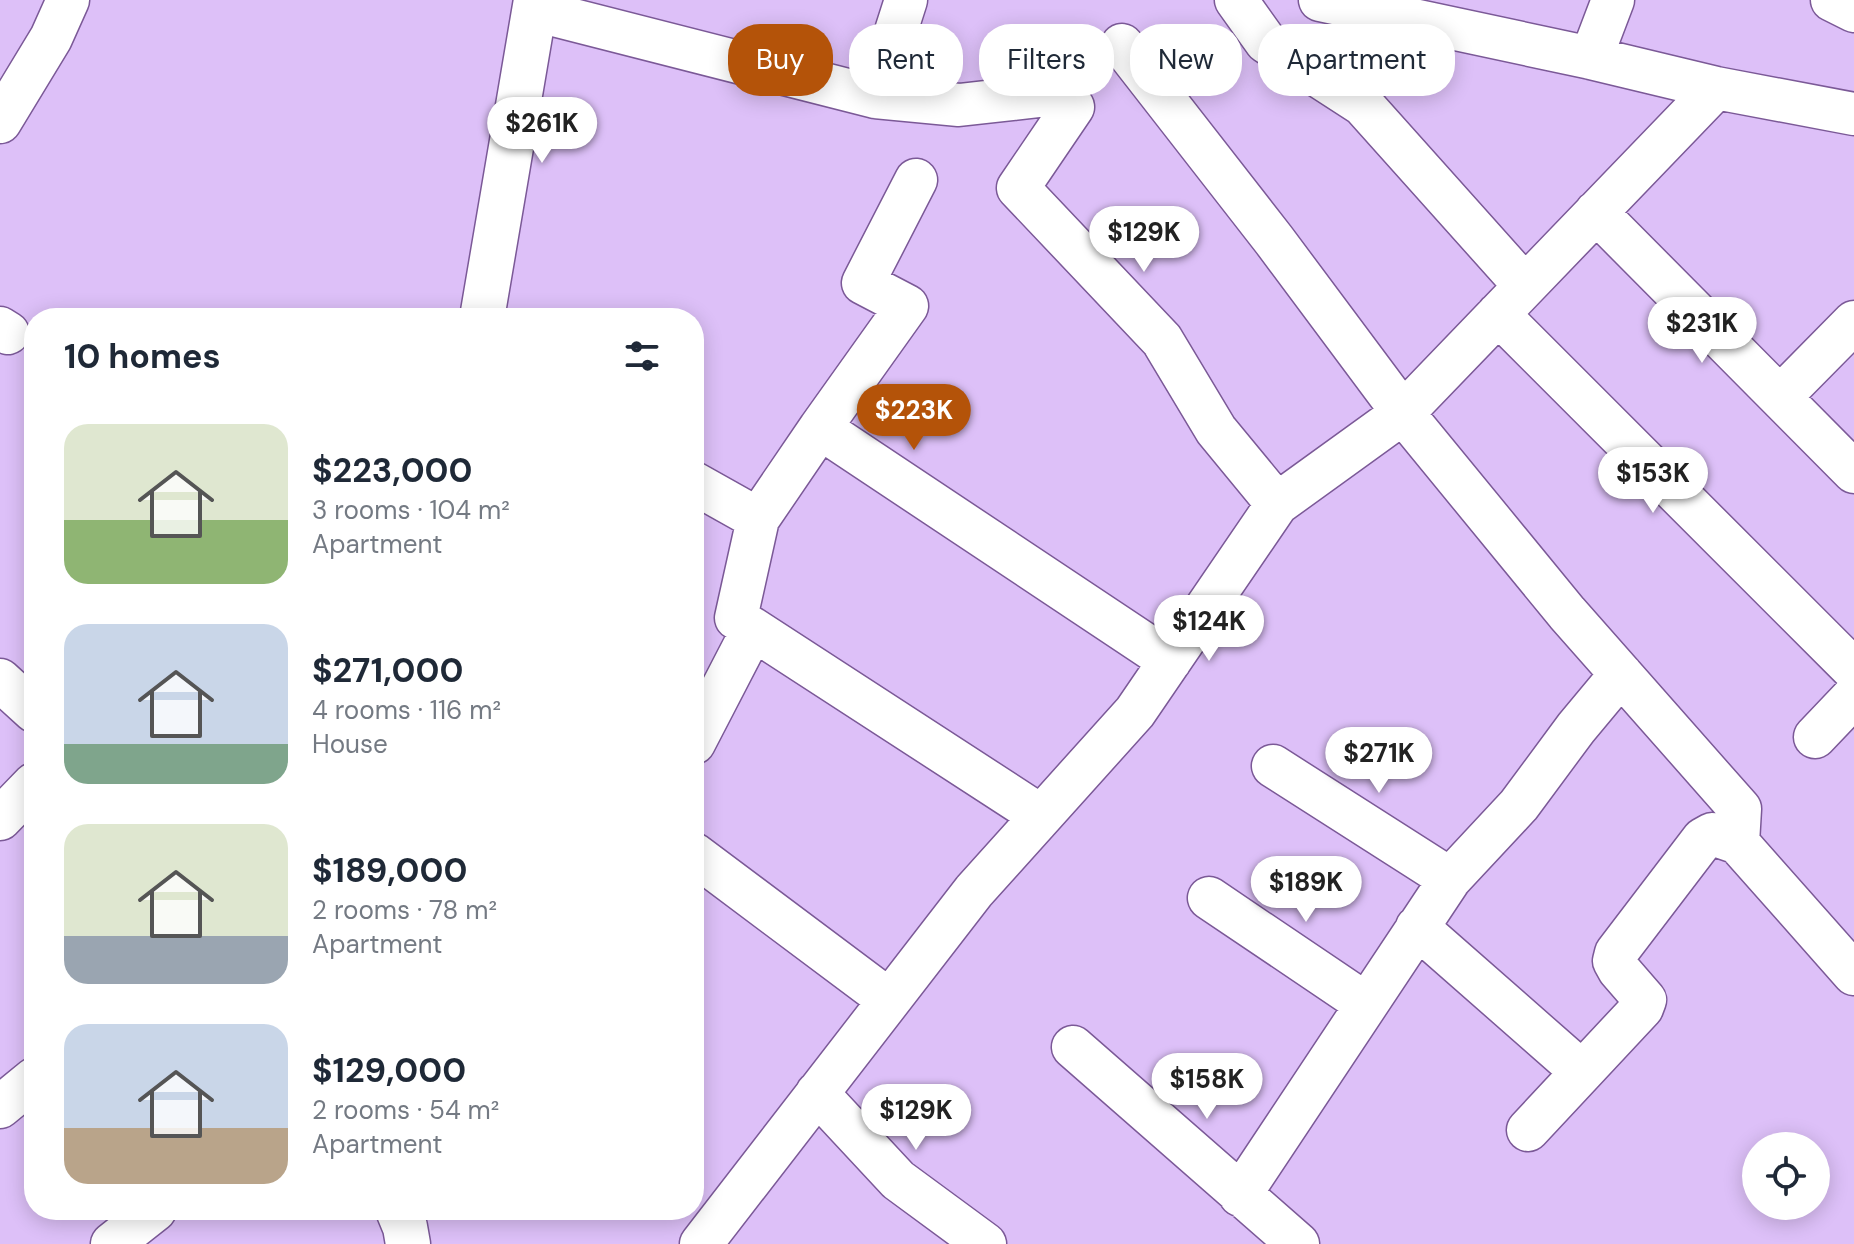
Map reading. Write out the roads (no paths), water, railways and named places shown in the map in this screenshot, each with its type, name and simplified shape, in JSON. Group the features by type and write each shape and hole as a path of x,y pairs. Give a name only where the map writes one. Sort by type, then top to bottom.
{"main road":[{"path":"484,308 535,5"},
{"path":"402,1220 408,1244"}],"street":[{"path":"0,122 51,38 68,0"},
{"path":"875,97 906,0"},
{"path":"1236,0 1266,42 1363,105 1511,300 1854,670"},
{"path":"1320,0 1716,88 1854,114"},
{"path":"1591,58 1613,0"},
{"path":"1832,0 1854,11"},
{"path":"535,5 875,97 959,105 1057,94 1073,107 1018,188 1162,340 1216,430 1277,504"},
{"path":"1122,45 1274,240 1403,413 1567,613 1740,809 1738,843"},
{"path":"701,1244 974,891 1135,712 1277,504 1403,413 1716,88"},
{"path":"916,180 863,283 907,306 758,519 736,618 1041,816"},
{"path":"1596,212 1854,472"},
{"path":"1780,397 1854,322"},
{"path":"820,428 1170,661"},
{"path":"704,489 758,519"},
{"path":"704,724 753,629"},
{"path":"1240,1195 1450,879 1519,805 1621,674"},
{"path":"0,680 24,702"},
{"path":"1815,737 1854,696"},
{"path":"1273,766 1450,879"},
{"path":"0,819 24,794"},
{"path":"1528,1130 1642,1008 1645,1000 1619,970 1614,961 1616,953 1703,839 1712,834 1738,843 1854,974"},
{"path":"704,861 889,1000"},
{"path":"1209,898 1366,1004"},
{"path":"1417,927 1582,1072"},
{"path":"1073,1047 1298,1244"},
{"path":"0,1107 24,1087"},
{"path":"817,1093 898,1180 985,1244"},
{"path":"112,1244 142,1220"}]}
